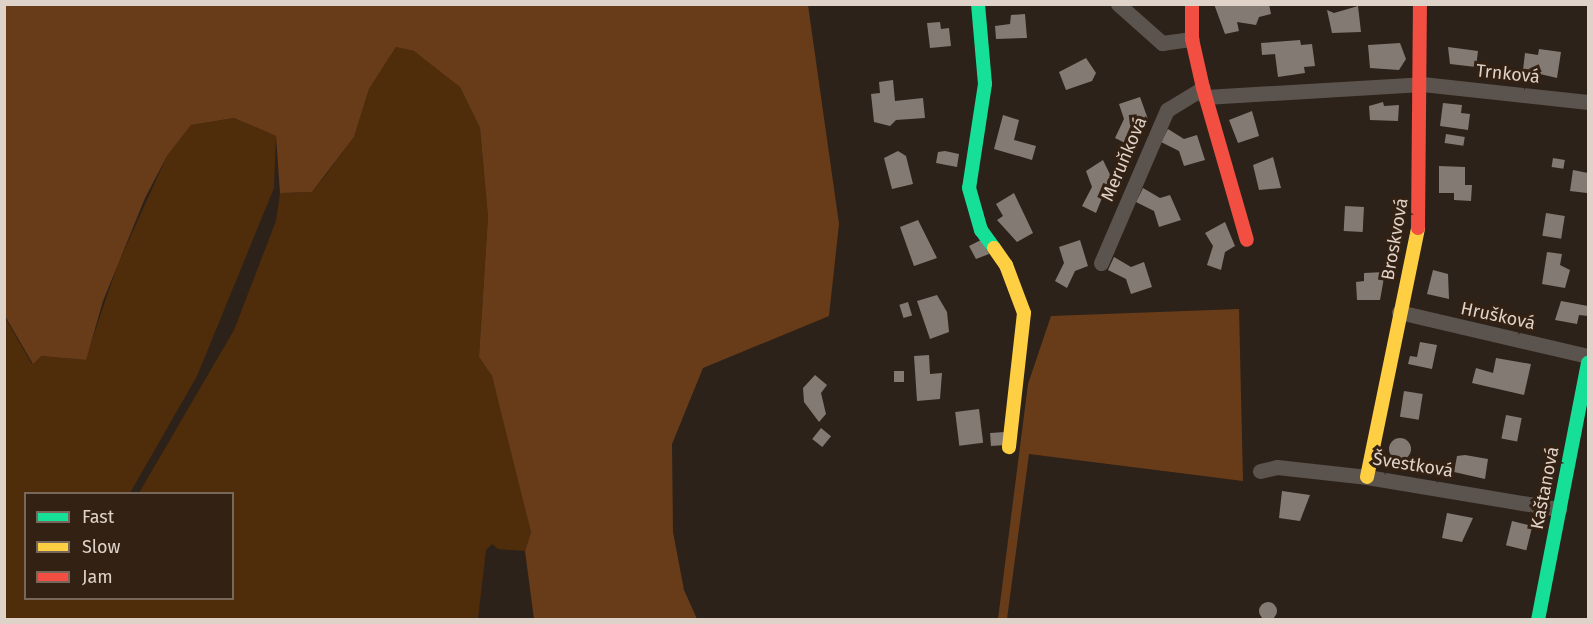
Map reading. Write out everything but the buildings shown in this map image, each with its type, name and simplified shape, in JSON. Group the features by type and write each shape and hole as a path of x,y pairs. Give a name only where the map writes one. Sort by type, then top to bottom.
{"street":[{"path":"978,4 986,84 969,188 981,230 1006,265 1024,313 1009,447"},
{"path":"1118,4 1162,43 1192,39"},
{"path":"1192,4 1192,39 1204,93 1246,240"},
{"name":"Broskvová","path":"1367,477 1421,214 1420,4"},
{"name":"Trnková","path":"1204,93 1422,84 1588,102"},
{"name":"Meruňková","path":"1101,263 1167,110 1204,93"},
{"name":"Hrušková","path":"1400,312 1588,356"},
{"name":"Kaštanová","path":"1538,620 1588,363"},
{"name":"Švestková","path":"1260,471 1277,467 1367,477 1559,508"}],"shaded area":[{"path":"4,5 808,5 839,224 829,316 703,368 672,444 673,532 684,590 697,619 534,619 525,551 531,532 492,376 479,357 488,217 480,128 460,87 414,51 396,47 369,89 354,137 312,192 280,193 276,136 234,118 191,125 167,156 145,198 103,301 86,360 41,356 33,364 5,316"},
{"path":"396,47 414,51 444,72 460,87 480,128 488,217 479,357 492,376 516,466 531,532 525,551 498,549 492,544 486,550 478,619 5,619 4,316 32,364 40,356 85,360 118,264 167,156 191,125 234,118 276,136 274,188 197,376 131,492 24,492 24,600 234,600 234,492 140,492 234,330 276,221 280,193 312,192 354,137 369,89"},
{"path":"1239,309 1243,481 1029,454 1007,619 998,619 1028,384 1051,316"}],"traffic: fast":[{"path":"978,4 985,84 969,188 981,230 994,248"},
{"path":"1538,620 1588,363"}],"traffic: slow":[{"path":"1367,477 1418,228"},
{"path":"994,248 1006,265 1024,313 1009,447"}],"traffic: jam":[{"path":"1192,4 1192,39 1203,88 1247,240"},
{"path":"1418,228 1420,4"}]}
